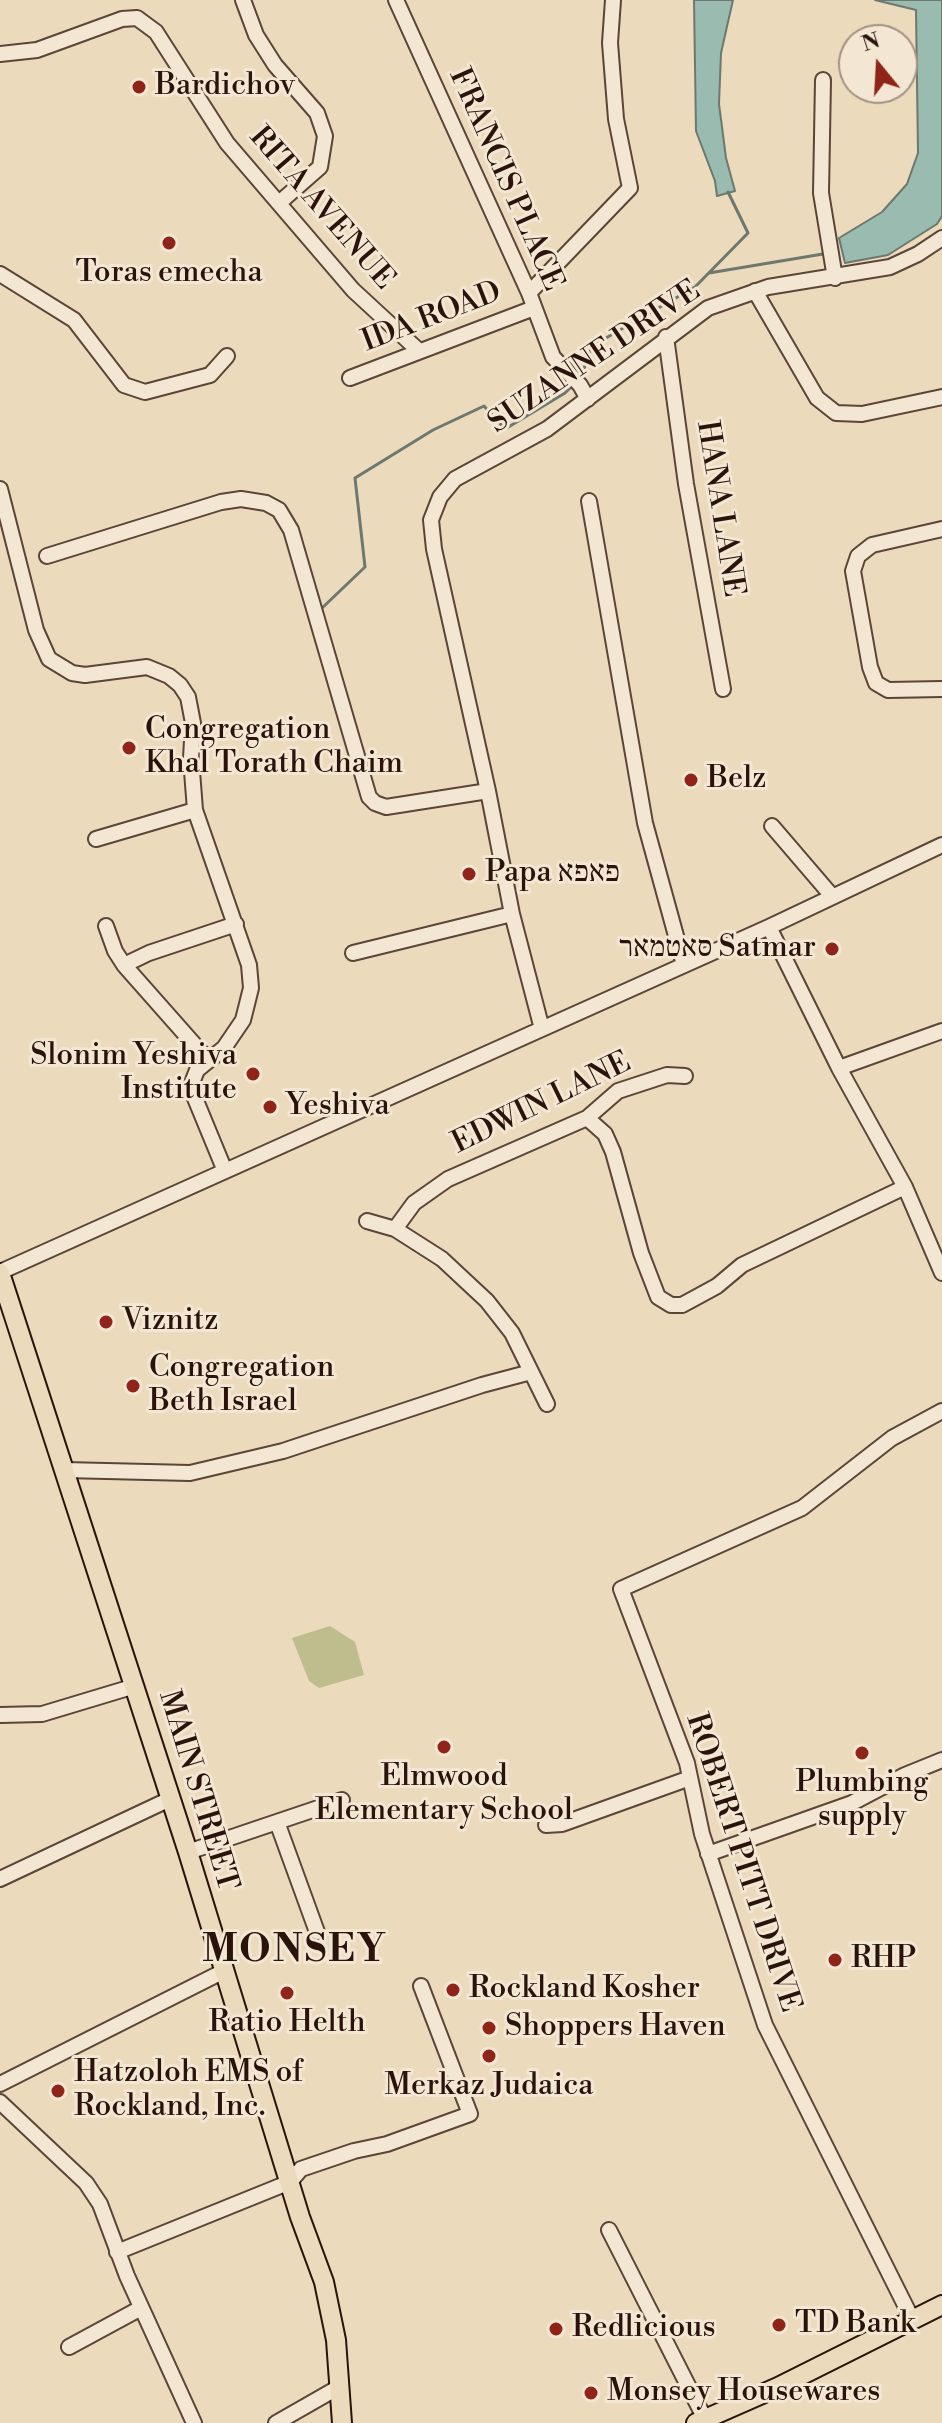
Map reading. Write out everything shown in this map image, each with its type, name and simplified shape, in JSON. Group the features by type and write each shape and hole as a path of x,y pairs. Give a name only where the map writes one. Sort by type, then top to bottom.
{"main road":[{"name":"MAIN STREET","path":"0,1272 188,1852 329,2303 336,2340 342,2423"},
{"path":"700,2421 778,2387 942,2305"}],"street":[{"path":"243,0 256,35 275,65 317,113 325,136 320,167 279,203"},
{"name":"FRANCIS PLACE","path":"396,0 529,293 553,357 588,399"},
{"path":"529,293 630,188 616,119 610,43 613,0"},
{"name":"RITA AVENUE","path":"0,54 37,50 122,19 137,18 156,32 227,143 353,290 418,350"},
{"path":"823,80 821,193 835,278"},
{"name":"SUZANNE DRIVE","path":"542,1029 512,914 434,549 431,520 440,497 455,479 547,429 708,308 755,291 890,267 942,238"},
{"path":"0,274 74,320 124,385 145,392 210,375 227,356"},
{"path":"755,291 817,398 836,413 862,414 942,397"},
{"name":"IDA ROAD","path":"350,378 534,308"},
{"name":"HANA LANE","path":"666,337 686,484 723,689"},
{"path":"0,489 36,630 49,659 72,673 85,675 147,667 169,676 188,697 193,723 191,758 195,810 249,965 251,988 248,1007 237,1032 193,1076 192,1091 225,1171"},
{"path":"47,556 221,502 241,499 266,503 279,510 291,530 369,797 386,807 488,791"},
{"path":"589,501 645,823 684,965"},
{"path":"942,529 872,545 858,556 853,571 870,667 876,683 888,690 942,689"},
{"path":"96,839 195,810"},
{"path":"772,826 832,896"},
{"path":"0,1272 769,927 942,845"},
{"path":"353,953 512,914"},
{"path":"124,965 149,953 236,924"},
{"path":"106,926 124,965 208,1060"},
{"path":"769,927 839,1068 905,1187 942,1273"},
{"path":"839,1068 942,1031"},
{"name":"EDWIN LANE","path":"395,1229 414,1203 448,1179 587,1118 618,1091 667,1075 685,1076"},
{"path":"587,1118 605,1134 613,1152 641,1253 658,1297 671,1305 682,1305 717,1286 742,1265 905,1187"},
{"path":"367,1221 395,1229 442,1259 487,1301 512,1333 547,1404"},
{"path":"64,1470 190,1473 283,1451 482,1385 531,1372"},
{"name":"ROBERT PITT DRIVE","path":"912,2319 765,2025 708,1854 687,1763 621,1589 802,1508 892,1438 942,1411"},
{"path":"0,1715 42,1714 135,1686"},
{"path":"708,1854 852,1803 905,1775 942,1760"},
{"path":"546,1825 562,1824 690,1778"},
{"path":"0,1879 170,1799"},
{"path":"188,1852 342,1800"},
{"path":"277,1822 317,1932"},
{"path":"0,2084 224,1971"},
{"path":"117,2252 290,2182 301,2169 354,2151 387,2144 470,2114 421,1986"},
{"path":"0,2102 86,2183 100,2204 141,2308 194,2423"},
{"path":"609,2230 700,2421"},
{"path":"69,2347 141,2308"},
{"path":"276,2423 339,2387"}],"shaded area":[{"path":"330,1626 355,1642 364,1675 319,1688 309,1681 292,1638"}],"water":[{"path":"694,0 733,0 721,53 719,104 726,158 735,191 717,196 715,181 696,131"},
{"path":"875,0 942,0 942,216 937,224 888,255 845,263 839,238 882,212 907,184 918,153 916,10"}],"waterway":[{"path":"581,377 592,346 695,287 748,233 728,192"},
{"path":"709,273 823,254"},
{"path":"321,609 365,567 355,478 433,430 484,406 505,429 573,385"}],"place":[{"name":"Bardichov","path":"139,87"},
{"name":"Toras emecha","path":"169,243"},
{"name":"Congregation Khal Torath Chaim","path":"129,748"},
{"name":"Belz","path":"691,780"},
{"name":"Papa פאפא","path":"469,874"},
{"name":"סאטמאר Satmar","path":"832,949"},
{"name":"Slonim Yeshiva Institute","path":"253,1074"},
{"name":"Yeshiva","path":"270,1107"},
{"name":"Viznitz","path":"106,1322"},
{"name":"Congregation Beth Israel","path":"133,1386"},
{"name":"Elmwood Elementary School","path":"444,1747"},
{"name":"Plumbing supply","path":"862,1753"},
{"name":"RHP","path":"835,1960"},
{"name":"Rockland Kosher","path":"453,1990"},
{"name":"Ratio Helth","path":"287,1993"},
{"name":"Shoppers Haven","path":"489,2028"},
{"name":"Merkaz Judaica","path":"489,2056"},
{"name":"Hatzoloh EMS of Rockland, Inc.","path":"58,2091"},
{"name":"TD Bank","path":"779,2325"},
{"name":"Redlicious","path":"556,2329"},
{"name":"Monsey Housewares","path":"591,2393"}],"district":[{"name":"MONSEY","path":"295,1952"}]}
